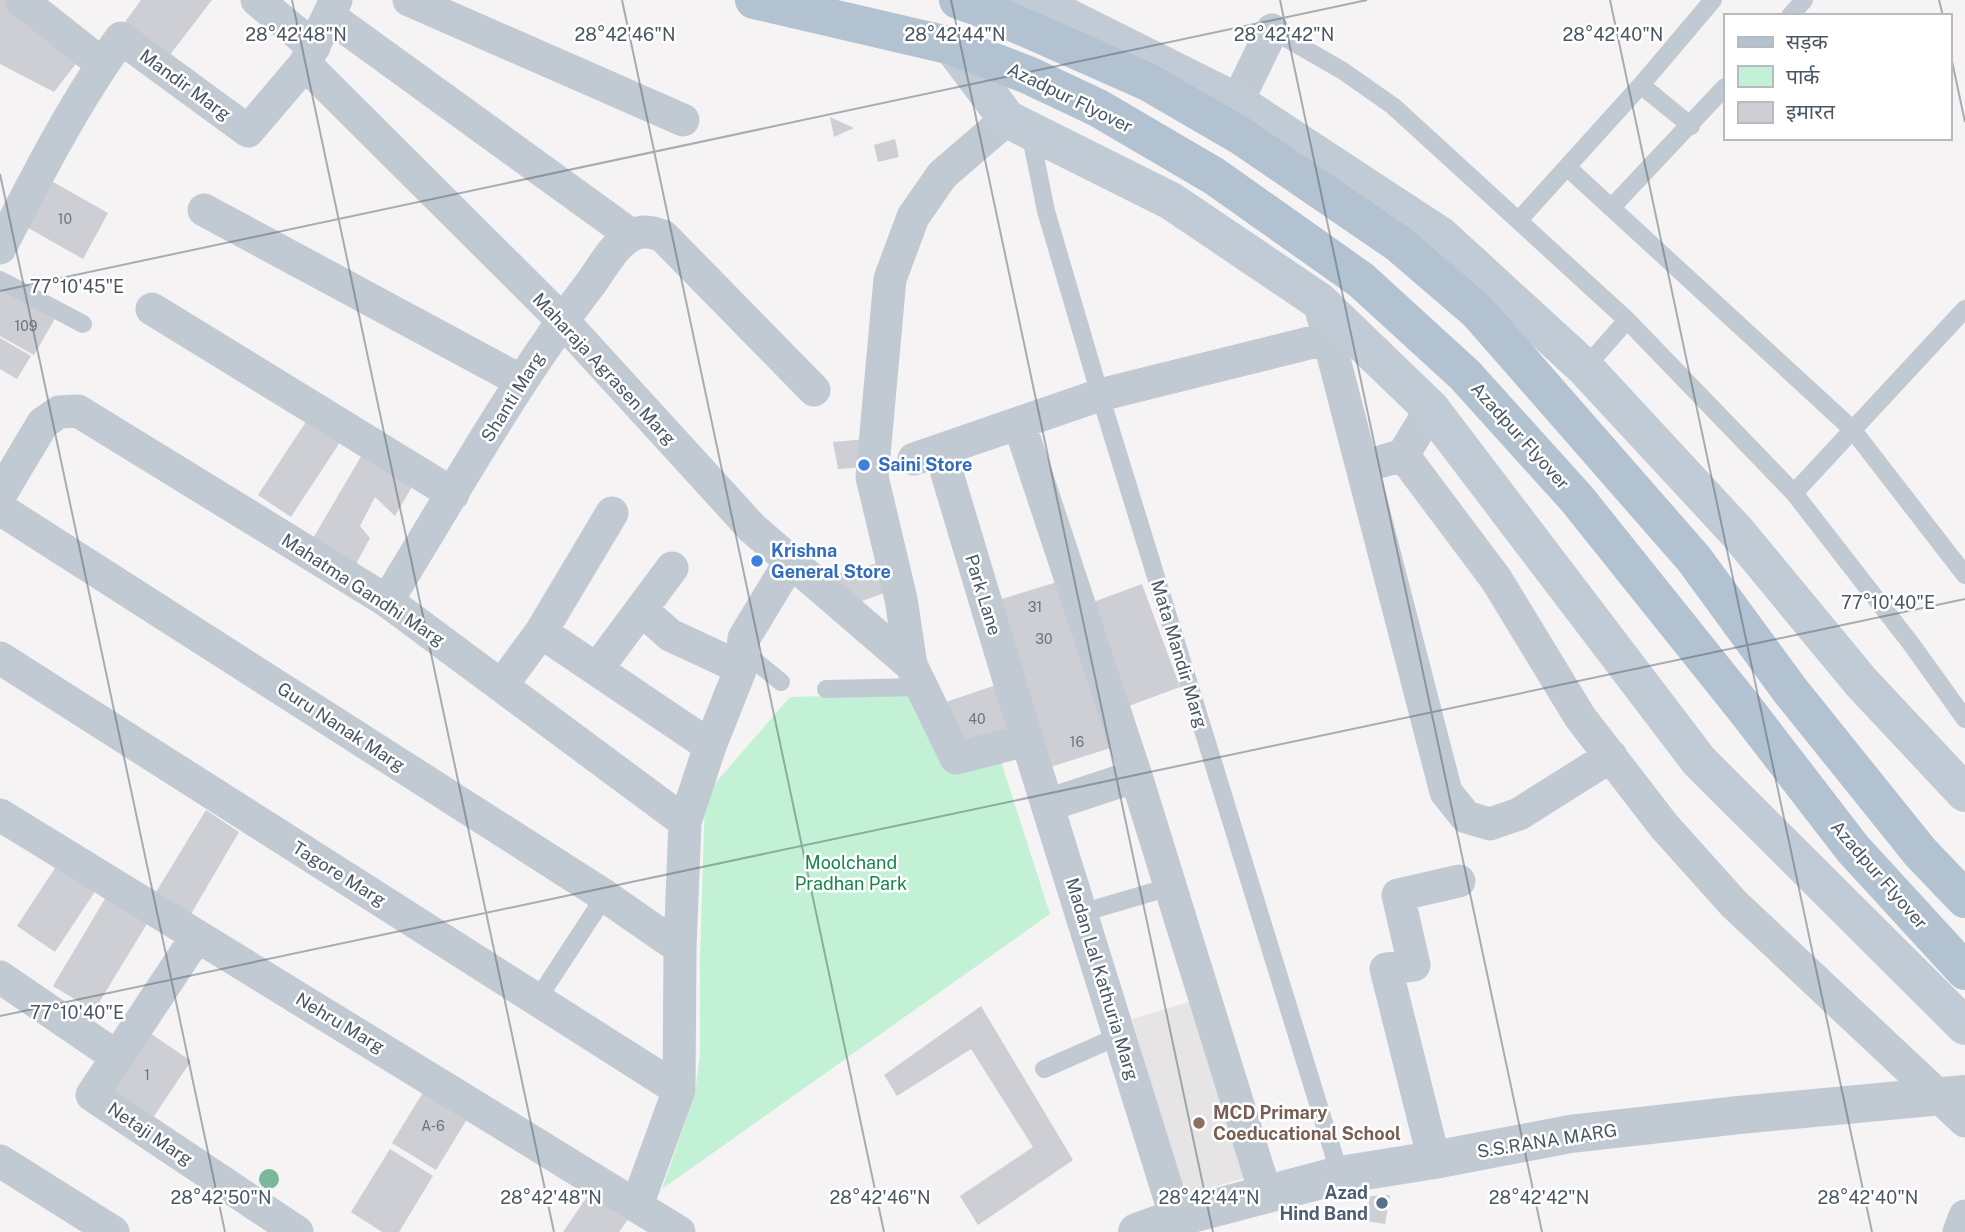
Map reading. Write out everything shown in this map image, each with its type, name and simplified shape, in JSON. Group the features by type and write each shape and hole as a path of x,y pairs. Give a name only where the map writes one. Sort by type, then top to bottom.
{"main road":[{"name":"Azadpur Flyover","path":"754,0 952,46 1028,75 1098,108 1241,193 1361,280 1465,375 1577,499 1853,849 1965,971"},
{"path":"968,3 1035,1 1237,102 1441,236 1585,368 1737,532 1861,682 1965,793"},
{"path":"968,3 1148,82 1241,136 1399,244 1478,311 1694,559 1806,711 1920,852 1965,900"},
{"path":"952,46 1018,125 1171,201 1319,301 1431,409 1699,761 1965,1026"}],"street":[{"path":"21,0 102,64"},
{"name":"Maharaja Agrasen Marg","path":"257,0 562,320 752,528 916,676"},
{"path":"409,0 683,120"},
{"path":"332,8 631,235 648,231 663,236 814,390"},
{"name":"Mandir Marg","path":"0,248 44,162 102,64 121,38 248,131 309,55 332,8"},
{"path":"1237,102 1272,30"},
{"path":"1018,125 942,175 913,217 890,279 872,477 916,676 956,758 1027,740"},
{"path":"204,210 521,381"},
{"name":"Shanti Marg","path":"387,601 521,381 562,320 631,235"},
{"path":"1319,301 1446,792 1466,817 1490,824 1519,814 1611,756"},
{"path":"152,309 453,494"},
{"path":"1266,1195 1136,776 1019,423 1100,395 1329,338"},
{"path":"1363,466 1403,455 1431,409"},
{"name":"Mahatma Gandhi Marg","path":"0,495 43,423 60,412 78,411 387,601 685,822"},
{"name":"Park Lane","path":"1019,423 927,455 1027,740"},
{"path":"1403,455 1496,579 1580,717 1664,826 1734,904 1899,1060 1957,1103"},
{"name":"Guru Nanak Marg","path":"0,509 604,896 680,948"},
{"path":"502,685 541,632 612,513"},
{"path":"637,1205 679,1090 680,948 685,822 742,659 744,638 790,562"},
{"path":"597,669 672,568"},
{"path":"642,610 670,635 742,659"},
{"path":"541,632 710,746"},
{"name":"Tagore Marg","path":"0,658 679,1090"},
{"name":"Madan Lal Kathuria Marg","path":"1027,740 1119,1036 1157,1227"},
{"path":"1048,805 1136,776"},
{"name":"Nehru Marg","path":"0,816 679,1232"},
{"path":"1434,1160 1386,970 1414,965 1398,895 1459,881"},
{"name":"Netaji Marg","path":"197,936 92,1095 262,1223 297,1232"},
{"path":"0,977 117,1057"},
{"name":"S.S.RANA MARG","path":"1157,1227 1340,1175 1570,1134 1739,1115 1957,1103"},
{"path":"0,1161 113,1232"},
{"path":"1959,1232 1965,1216"}],"lane":[{"path":"1519,220 1641,85 1713,0"},
{"path":"1792,14 1804,0"},
{"path":"1272,30 1343,71 1393,106 1627,320 1794,494 1879,602 1965,719"},
{"path":"1641,85 1691,126"},
{"path":"1611,208 1724,88"},
{"name":"Mata Mandir Marg","path":"1018,125 1340,1175"},
{"path":"1567,167 1852,429 1965,575"},
{"path":"0,280 83,324"},
{"path":"1794,494 1965,309"},
{"path":"1585,368 1627,320"},
{"path":"742,659 782,682"},
{"path":"825,689 916,676"},
{"path":"1081,913 1170,887"},
{"path":"537,1000 604,896"},
{"path":"1044,1069 1119,1036"}],"shaded area":[{"name":"MCD Primary Coeducational School","path":"1199,999 1251,1176 1184,1196 1132,1019"}],"green space":[{"name":"Moolchand Pradhan Park","path":"907,694 999,755 1050,914 662,1189 695,1094 700,1054 705,795 790,697"}],"building":[{"path":"0,0 12,0 82,56 54,92 0,64"},
{"path":"141,0 212,0 169,56 125,22"},
{"path":"830,117 854,128 834,137"},
{"path":"895,139 899,157 878,162 874,145"},
{"path":"48,179 108,213 83,259 23,225"},
{"path":"0,283 57,315 34,355 0,336"},
{"path":"0,338 31,356 17,379 0,369"},
{"path":"313,411 346,433 291,517 258,495"},
{"path":"867,439 868,467 838,469 833,442"},
{"path":"366,448 417,478 395,516 375,497 360,526 370,538 355,566 312,540"},
{"path":"885,561 893,590 851,605 829,576"},
{"path":"1064,580 1117,746 1047,768 995,601"},
{"path":"1142,584 1180,687 1126,707 1088,604"},
{"path":"999,684 1015,735 956,754 940,704"},
{"path":"206,810 239,832 191,914 156,892"},
{"path":"57,865 96,890 55,952 17,926"},
{"path":"109,892 151,917 94,1011 53,986"},
{"path":"981,1006 1073,1160 978,1225 960,1196 1033,1147 971,1049 897,1096 884,1075"},
{"path":"144,1029 191,1061 150,1122 103,1090"},
{"path":"430,1081 474,1108 436,1170 392,1143"},
{"path":"390,1149 433,1176 399,1232 382,1232 351,1212"},
{"path":"595,1185 634,1211 619,1232 563,1232"},
{"path":"1390,1195 1385,1224 1366,1221 1370,1196"}],"place":[{"name":"Saini Store","path":"864,465"},
{"name":"Krishna General Store","path":"757,561"},
{"name":"MCD Primary Coeducational School","path":"1199,1123"},
{"name":"Azad Hind Band","path":"1382,1203"}]}
